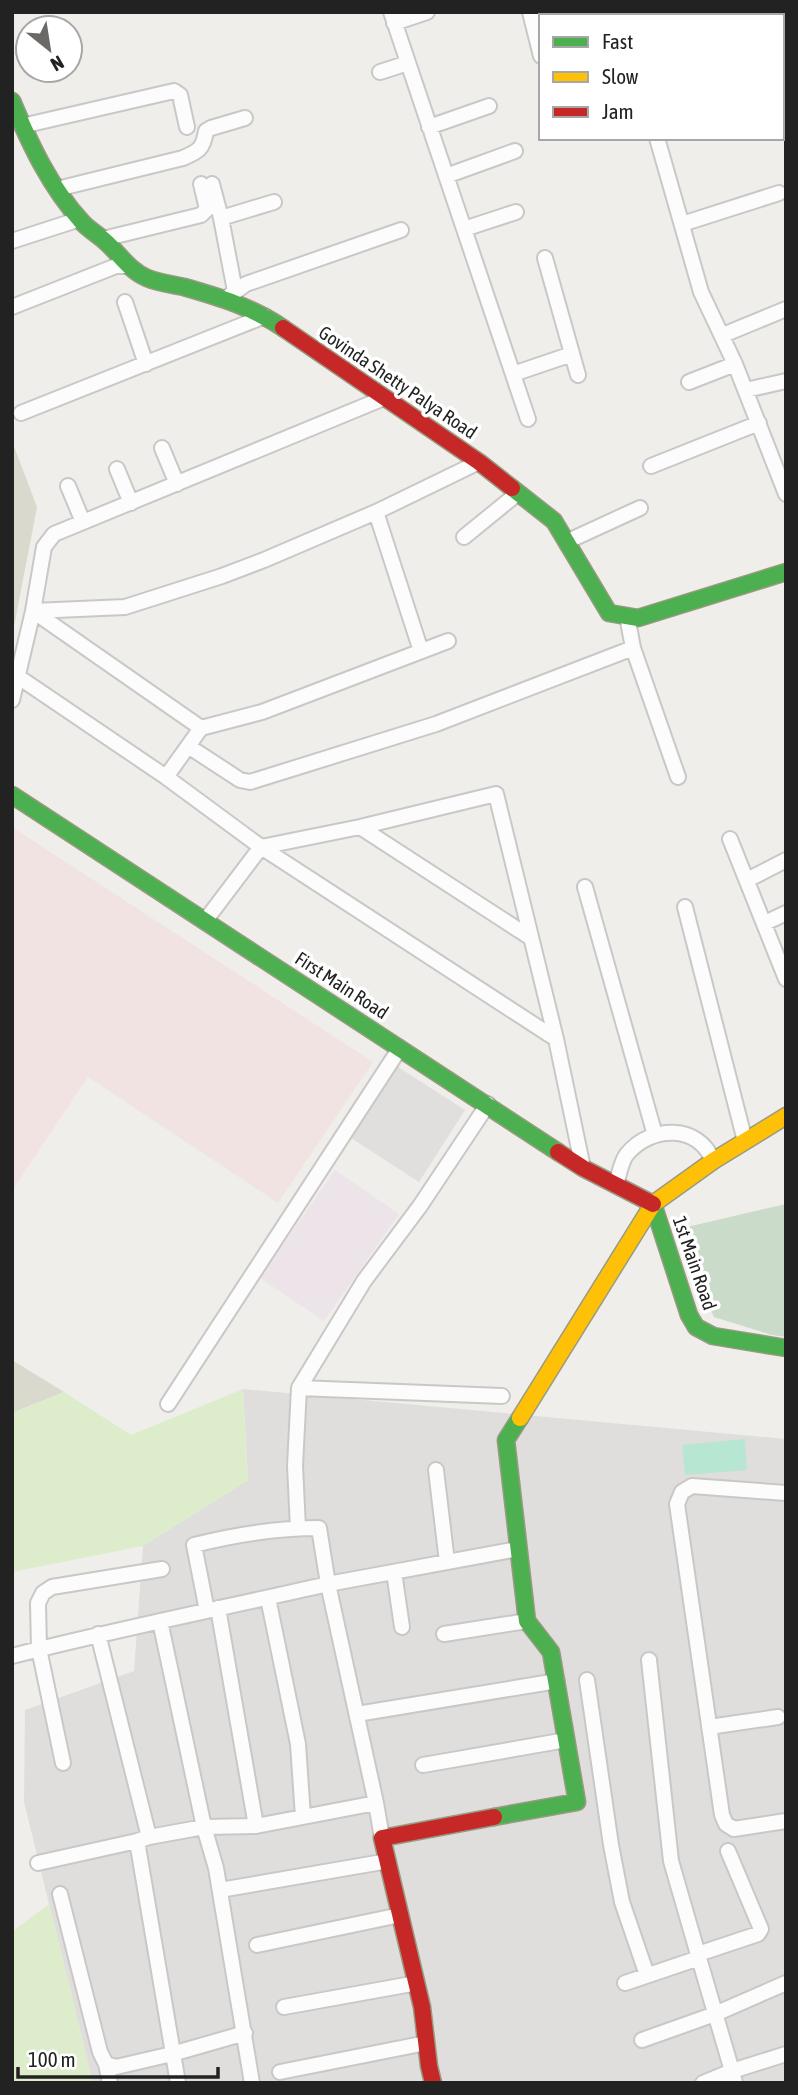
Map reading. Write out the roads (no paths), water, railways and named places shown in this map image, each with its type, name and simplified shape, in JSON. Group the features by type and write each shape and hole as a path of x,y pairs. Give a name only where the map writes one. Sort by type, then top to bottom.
{"street":[{"path":"427,12 392,18 528,419"},
{"path":"530,12 539,48"},
{"path":"380,72 408,64"},
{"path":"22,126 174,91 180,94 187,127"},
{"name":"Govinda Shetty Palya Road","path":"12,101 46,174 80,219 128,266 146,278 230,295 479,462 554,521 609,613 626,616"},
{"path":"429,127 489,106"},
{"path":"57,189 183,158 201,148 205,131 246,118"},
{"path":"658,140 701,292 723,335 759,424 779,455 786,494"},
{"path":"446,176 515,151"},
{"path":"103,239 201,215 207,209 207,184 221,218 230,295 246,284 401,230"},
{"path":"681,224 779,193"},
{"path":"221,218 274,202"},
{"path":"464,229 516,212"},
{"path":"12,241 80,219"},
{"path":"545,258 578,375"},
{"path":"12,307 116,266 128,266"},
{"path":"125,302 146,364"},
{"path":"723,335 786,309"},
{"path":"21,413 265,316"},
{"path":"513,374 572,354"},
{"path":"689,382 735,364"},
{"path":"746,390 786,381"},
{"path":"12,700 33,611 44,547 54,534 384,398"},
{"path":"652,466 759,424"},
{"path":"162,448 177,484"},
{"path":"33,611 125,607 264,561 376,512 479,462"},
{"path":"117,469 131,503"},
{"path":"68,486 83,522"},
{"path":"464,537 518,493"},
{"path":"566,542 640,508"},
{"path":"376,512 421,651"},
{"path":"678,777 633,648 626,616 638,618 786,572"},
{"path":"33,611 201,728"},
{"path":"166,777 201,728 262,712 448,641"},
{"path":"188,746 240,780 250,782 436,724 633,648"},
{"path":"17,676 166,777 261,847 556,1039"},
{"path":"205,921 261,847 360,827 496,793 556,1039 583,1168"},
{"name":"First Main Road","path":"12,795 583,1168 653,1204"},
{"path":"360,827 531,938"},
{"path":"730,839 786,979"},
{"path":"747,880 786,860"},
{"path":"584,887 655,1135"},
{"path":"685,907 745,1141"},
{"path":"765,923 786,913"},
{"path":"169,1405 400,1048"},
{"path":"298,1528 295,1466 299,1388 364,1281 420,1206 488,1104"},
{"path":"382,1838 577,1802 551,1652 527,1620 506,1440 653,1204 713,1161 786,1116"},
{"path":"616,1185 625,1156 634,1147 655,1135 676,1132 692,1137 708,1148 713,1161"},
{"name":"1st Main Road","path":"653,1204 689,1315 696,1327 713,1336 786,1348"},
{"path":"299,1388 502,1396"},
{"path":"436,1470 447,1562"},
{"path":"786,1493 692,1486 682,1492 677,1503 722,1815 726,1824 734,1829 786,1821"},
{"path":"256,1826 212,1610 194,1545 298,1528 319,1528 328,1584 382,1838 422,2007 433,2083"},
{"path":"12,1656 98,1634 328,1584 519,1549"},
{"path":"63,1763 39,1649 38,1602 43,1593 51,1587 162,1569"},
{"path":"394,1572 402,1627"},
{"path":"268,1598 298,1744 303,1817"},
{"path":"444,1634 527,1620"},
{"path":"160,1621 220,1890 252,2083"},
{"path":"98,1634 143,1839 177,2083"},
{"path":"649,1660 671,1861 733,2077"},
{"path":"587,1680 622,1902 647,1975"},
{"path":"357,1714 557,1681"},
{"path":"709,1727 778,1717"},
{"path":"423,1765 566,1740"},
{"path":"38,1863 204,1827 256,1826 376,1803"},
{"path":"625,1983 758,1934 761,1928 728,1851"},
{"path":"220,1890 388,1861"},
{"path":"60,1894 110,2083"},
{"path":"257,1945 400,1915"},
{"path":"284,2007 417,1983"},
{"path":"642,2040 715,2014 786,1983"},
{"path":"106,2064 116,2067 245,2033"},
{"path":"280,2073 426,2043"},
{"path":"703,2083 733,2077 786,2054"}]}
